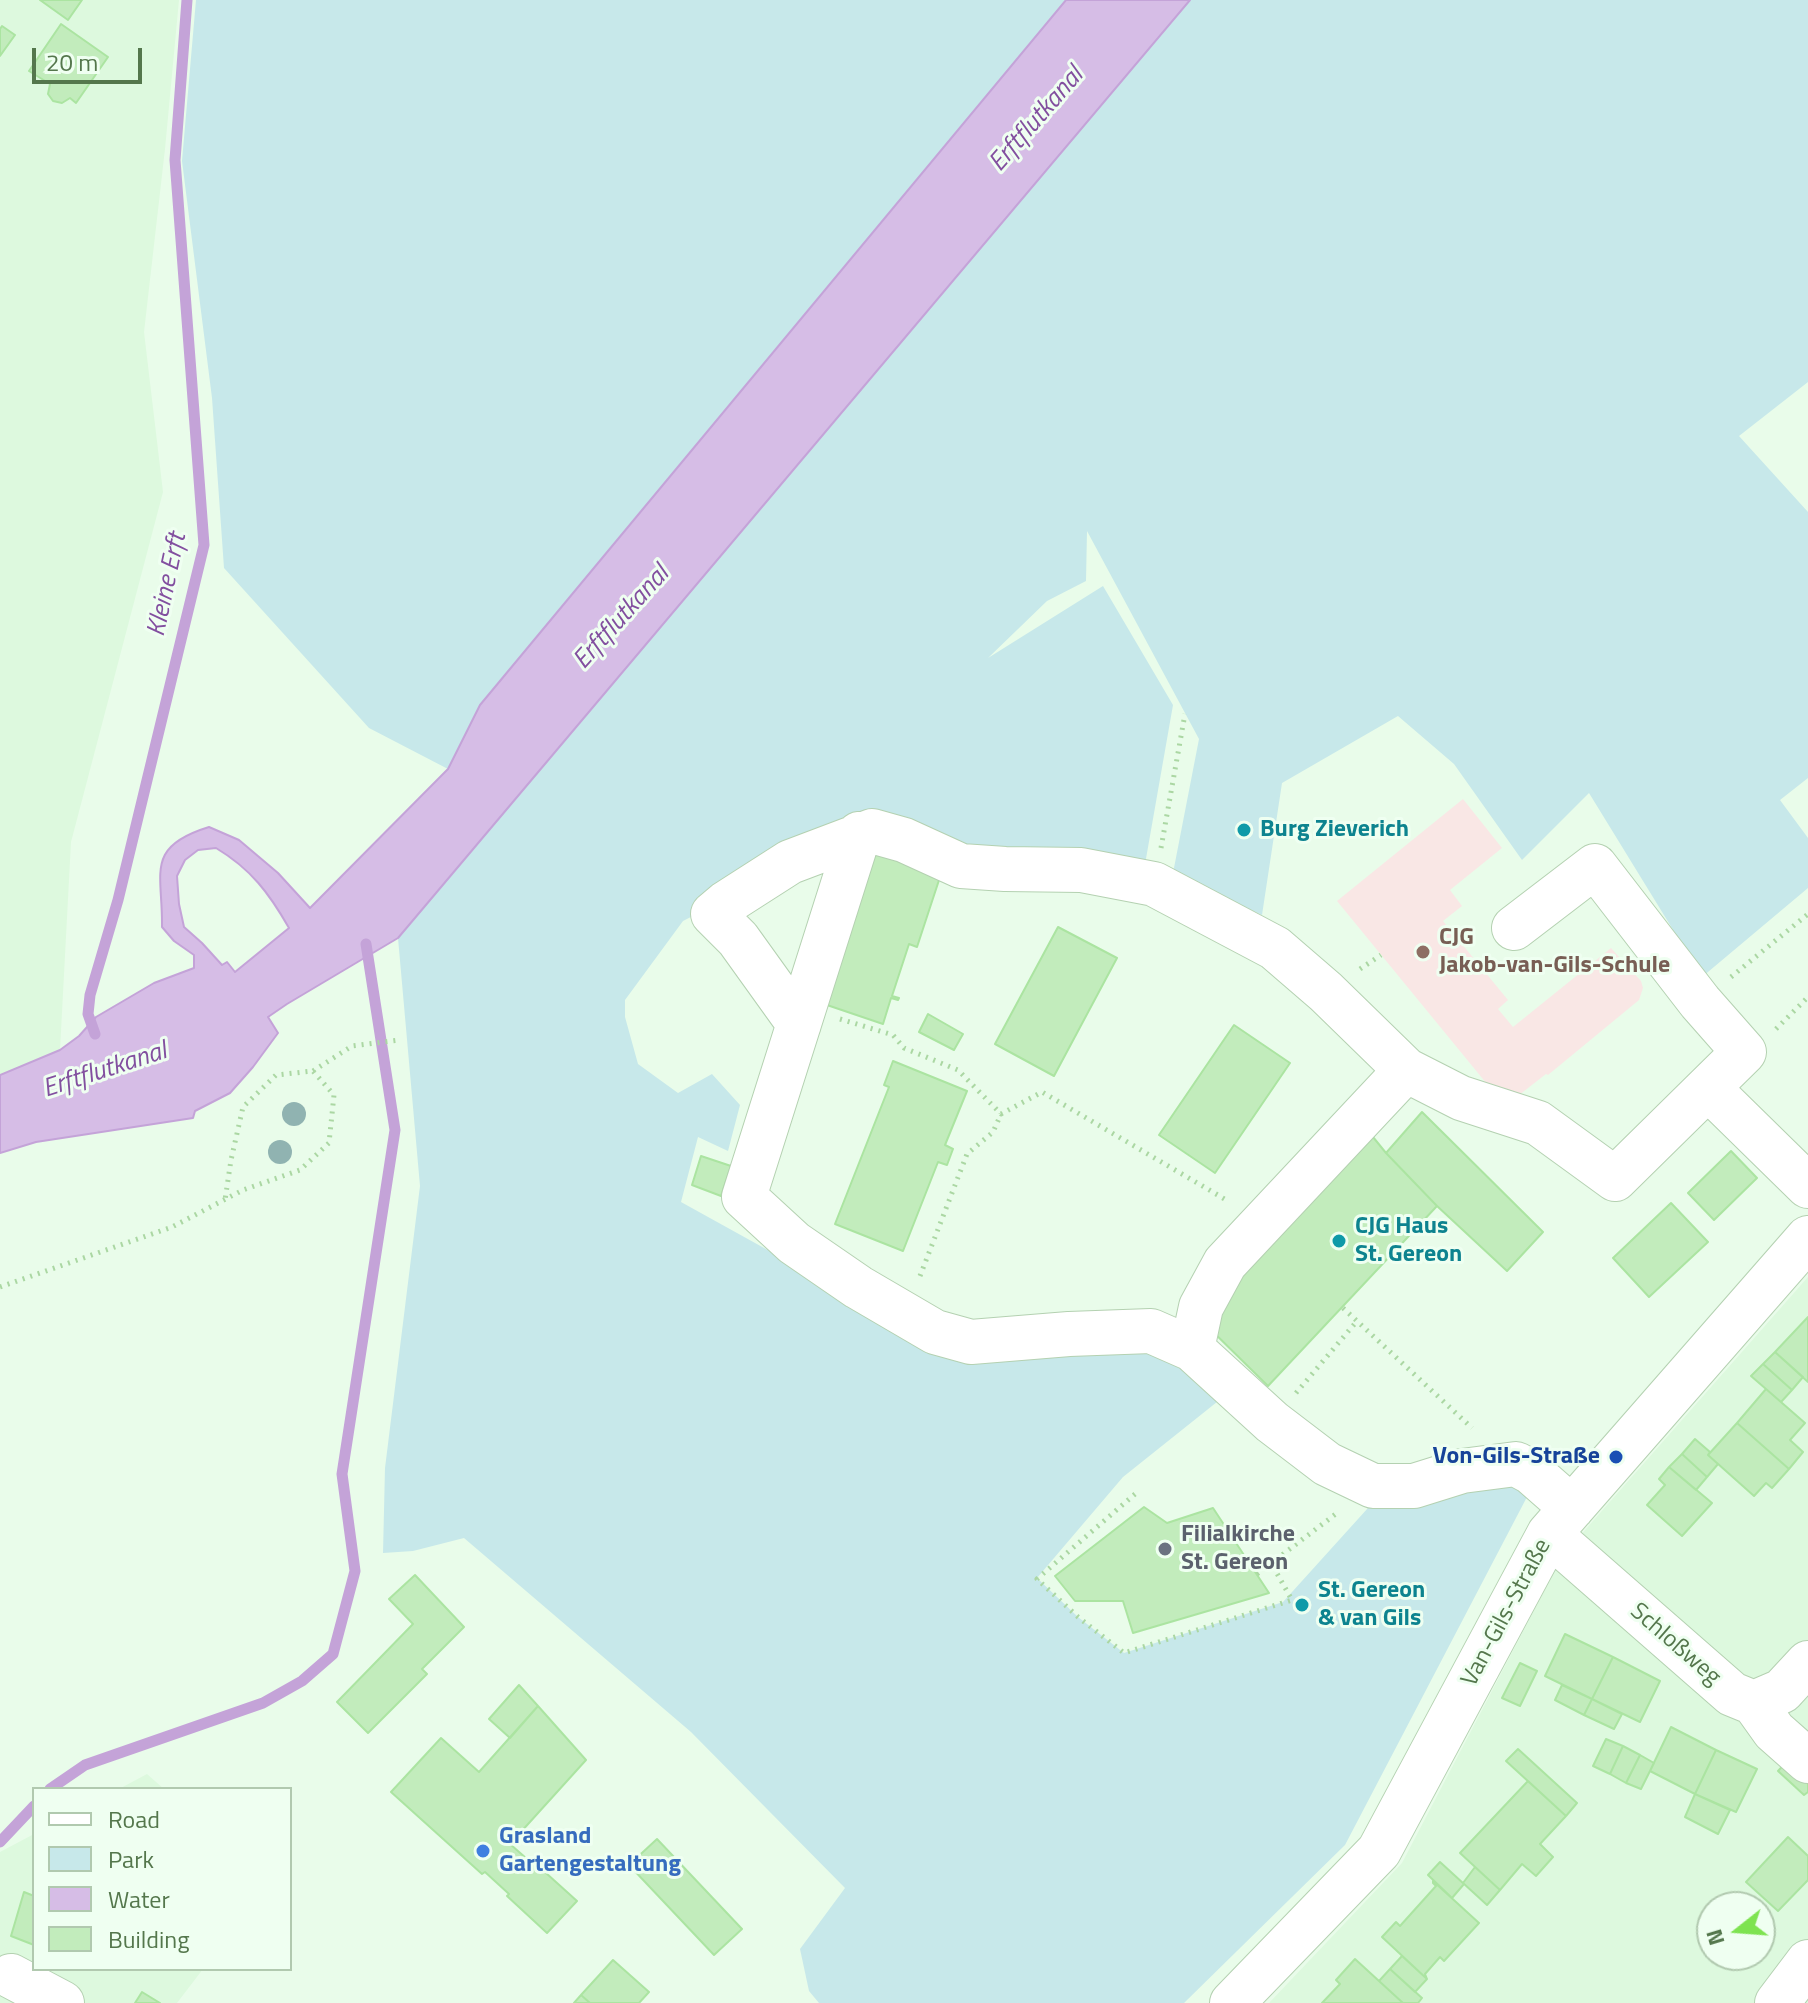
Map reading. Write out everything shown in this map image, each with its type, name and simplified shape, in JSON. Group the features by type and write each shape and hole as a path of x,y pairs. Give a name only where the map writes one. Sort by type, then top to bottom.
{"street":[{"path":"802,1016 738,939 713,914 790,862 859,834 872,831 904,840 961,866 1081,870 1154,884 1275,948 1326,992 1406,1070 1461,1098 1538,1123 1615,1179 1744,1052 1700,1002 1595,866 1514,928"},
{"path":"859,834 744,1197 794,1243 858,1287 935,1332 971,1342 1151,1331 1192,1349 1272,1422 1327,1464 1373,1486 1414,1486 1462,1471 1516,1464"},
{"path":"1192,1349 1201,1307 1225,1263 1406,1070"},
{"path":"1708,1088 1808,1186"},
{"name":"Van-Gils-Straße","path":"1232,2003 1379,1851 1560,1521 1808,1238"},
{"name":"Schloßweg","path":"1516,1464 1531,1472 1560,1521 1732,1694 1754,1703"},
{"path":"1808,1663 1782,1691 1754,1703 1774,1731 1808,1761"},
{"path":"1777,2003 1808,1962"},
{"path":"11,1976 62,2003"}],"path":[{"path":"1154,884 1185,714"},
{"path":"1700,1002 1808,914"},
{"path":"802,1016 893,1035 904,1048 958,1070 1001,1114"},
{"path":"225,1200 243,1107 276,1075 313,1071 352,1046 400,1040"},
{"path":"0,1287 172,1227 243,1190 300,1170 329,1143 334,1095 313,1071"},
{"path":"905,1315 967,1154 993,1132 1001,1114 1042,1092 1263,1222"},
{"path":"1343,1308 1481,1436 1516,1464"},
{"path":"1272,1422 1357,1321"},
{"path":"1257,1574 1373,1486"},
{"path":"1135,1494 1037,1579 1124,1653 1292,1600 1271,1563"}],"shaded area":[{"path":"0,0 179,0 144,332 163,492 71,842 60,1050 0,1075"},
{"name":"CJG Jakob-van-Gils-Schule","path":"1463,799 1502,848 1450,890 1462,906 1443,921 1508,1000 1498,1009 1513,1027 1611,948 1641,981 1643,988 1639,1000 1505,1106 1337,901"},
{"path":"1808,1277 1808,2003 1269,2003 1402,1863 1563,1555"},
{"path":"147,1774 162,1787 123,1787"},
{"path":"32,1835 32,1971 201,1971 177,2003 0,2003 0,1852"}],"green space":[{"path":"196,0 1066,0 480,705 448,769 369,728 224,568 212,398 182,161"},
{"path":"1190,0 1808,0 1808,382 1739,436 1808,512 1808,778 1780,800 1808,838 1808,888 1702,977 1589,793 1522,860 1454,764 1398,716 1282,783 1262,915 1173,873 1199,739 1087,531 1086,581 1047,601 988,658 1103,586 1173,705 1144,870 966,856 871,824 683,921 625,1000 625,1017 638,1064 678,1093 712,1074 740,1105 728,1151 698,1137 681,1202 914,1331 1146,1349 1184,1363 1227,1394 1123,1477 1037,1578 1078,1617 1124,1653 1283,1602 1377,1498 1514,1475 1528,1495 1345,1845 1184,2003 819,2003 809,1991 800,1949 845,1888 691,1732 464,1538 413,1551 383,1553 385,1468 420,1186 398,938"}],"water":[{"name":"Erftflutkanal","path":"1066,0 1190,0 398,938 268,1017 278,1033 253,1067 230,1093 195,1111 193,1118 36,1142 0,1153 0,1075 60,1050 79,1036 96,1017 154,983 194,968 194,955 174,941 162,927 160,877 166,853 174,843 209,827 239,840 278,873 310,908 448,769 480,705","holes":["216,848 239,864 258,883 289,928 235,972 227,962 222,965 184,927 179,904 177,876 185,860 198,850"]}],"building":[{"path":"40,0 82,0 68,20"},
{"path":"61,24 108,57 76,103 70,98 62,103 53,101 48,94 50,84 29,71"},
{"path":"2,26 15,35 0,56 0,29"},
{"path":"876,852 941,874 917,947 909,944 892,996 899,998 891,998 883,1024 824,1004"},
{"path":"1058,927 1117,958 1054,1076 995,1044"},
{"path":"928,1014 963,1034 954,1050 919,1032"},
{"path":"1234,1025 1290,1063 1215,1173 1159,1135"},
{"path":"893,1061 967,1091 945,1145 953,1149 947,1165 938,1162 903,1251 835,1224 889,1087 884,1085"},
{"path":"1422,1112 1543,1232 1507,1271 1386,1153"},
{"name":"CJG Haus St. Gereon","path":"1373,1137 1437,1206 1268,1386 1199,1318"},
{"path":"1731,1151 1757,1178 1714,1220 1688,1193"},
{"path":"701,1156 731,1166 721,1196 692,1185"},
{"path":"1671,1203 1708,1242 1649,1297 1613,1258"},
{"path":"1808,1317 1808,1382 1775,1352"},
{"path":"1775,1352 1803,1377 1792,1390 1763,1364"},
{"path":"1763,1364 1792,1390 1781,1402 1751,1376"},
{"path":"1766,1389 1805,1423 1790,1440 1803,1452 1789,1469 1737,1423"},
{"path":"1737,1423 1789,1469 1772,1488 1766,1483 1754,1496 1708,1455"},
{"path":"1695,1439 1718,1464 1707,1477 1682,1454"},
{"path":"1682,1454 1707,1477 1696,1490 1669,1467"},
{"path":"1669,1467 1712,1503 1682,1536 1647,1505 1665,1485 1659,1479"},
{"name":"Filialkirche St. Gereon","path":"1144,1507 1167,1523 1213,1508 1269,1593 1133,1633 1123,1601 1075,1601 1055,1576"},
{"path":"415,1575 464,1627 422,1669 427,1674 368,1733 337,1702 413,1624 389,1599"},
{"path":"1565,1634 1613,1657 1592,1699 1545,1676"},
{"path":"1613,1657 1660,1681 1640,1722 1592,1699"},
{"path":"1520,1663 1537,1671 1520,1706 1502,1698"},
{"path":"519,1685 538,1706 510,1738 489,1719"},
{"path":"1562,1685 1592,1699 1584,1715 1555,1700"},
{"path":"1592,1699 1622,1714 1614,1729 1584,1715"},
{"path":"538,1706 586,1760 510,1844 577,1901 547,1933 485,1872 482,1874 391,1792 441,1738 479,1772"},
{"path":"1671,1727 1716,1750 1695,1794 1650,1771"},
{"path":"1606,1739 1623,1746 1610,1774 1593,1766"},
{"path":"1623,1746 1640,1755 1626,1783 1610,1774"},
{"path":"1518,1749 1577,1803 1566,1816 1506,1761"},
{"path":"1716,1750 1757,1769 1736,1812 1695,1794"},
{"path":"1640,1755 1654,1763 1641,1789 1626,1783"},
{"path":"1791,1757 1808,1772 1808,1792 1804,1795 1778,1771"},
{"path":"1528,1781 1566,1816 1540,1844 1553,1857 1536,1876 1522,1864 1500,1890 1460,1853"},
{"path":"1695,1794 1730,1810 1718,1834 1685,1817"},
{"path":"1788,1837 1808,1856 1808,1880 1778,1911 1776,1891 1756,1891 1746,1882"},
{"path":"657,1839 742,1929 714,1955 629,1865"},
{"path":"1440,1862 1464,1884 1452,1898 1428,1875"},
{"path":"1475,1867 1500,1890 1487,1905 1463,1883"},
{"path":"1433,1881 1479,1923 1444,1961 1440,1957 1425,1974 1427,1979 1382,1937 1396,1922 1400,1926 1436,1886"},
{"path":"24,1892 32,1895 32,1944 11,1936"},
{"path":"1402,1956 1427,1979 1415,1992 1390,1969"},
{"path":"1355,1959 1403,2003 1322,2003 1340,1984 1336,1980"},
{"path":"613,1960 649,1992 639,2003 590,2003 581,1995"},
{"path":"1390,1969 1422,1998 1418,2003 1403,2003 1379,1981"},
{"path":"142,1992 160,2003 135,2003"},
{"path":"581,1995 590,2003 574,2003"}],"waterway":[{"name":"Kleine Erft","path":"95,1034 88,1014 90,995 118,900 204,545 175,160 187,0"},
{"path":"53,1787 85,1765 263,1703 302,1681 333,1654 355,1571 342,1474 395,1130 366,944"},
{"path":"0,1842 32,1808"}],"place":[{"name":"Burg Zieverich","path":"1244,830"},
{"name":"CJG Jakob-van-Gils-Schule","path":"1423,952"},
{"name":"CJG Haus St. Gereon","path":"1339,1241"},
{"name":"Von-Gils-Straße","path":"1616,1457"},
{"name":"Filialkirche St. Gereon","path":"1165,1549"},
{"name":"St. Gereon & van Gils","path":"1302,1605"},
{"name":"Grasland Gartengestaltung","path":"483,1851"}]}
